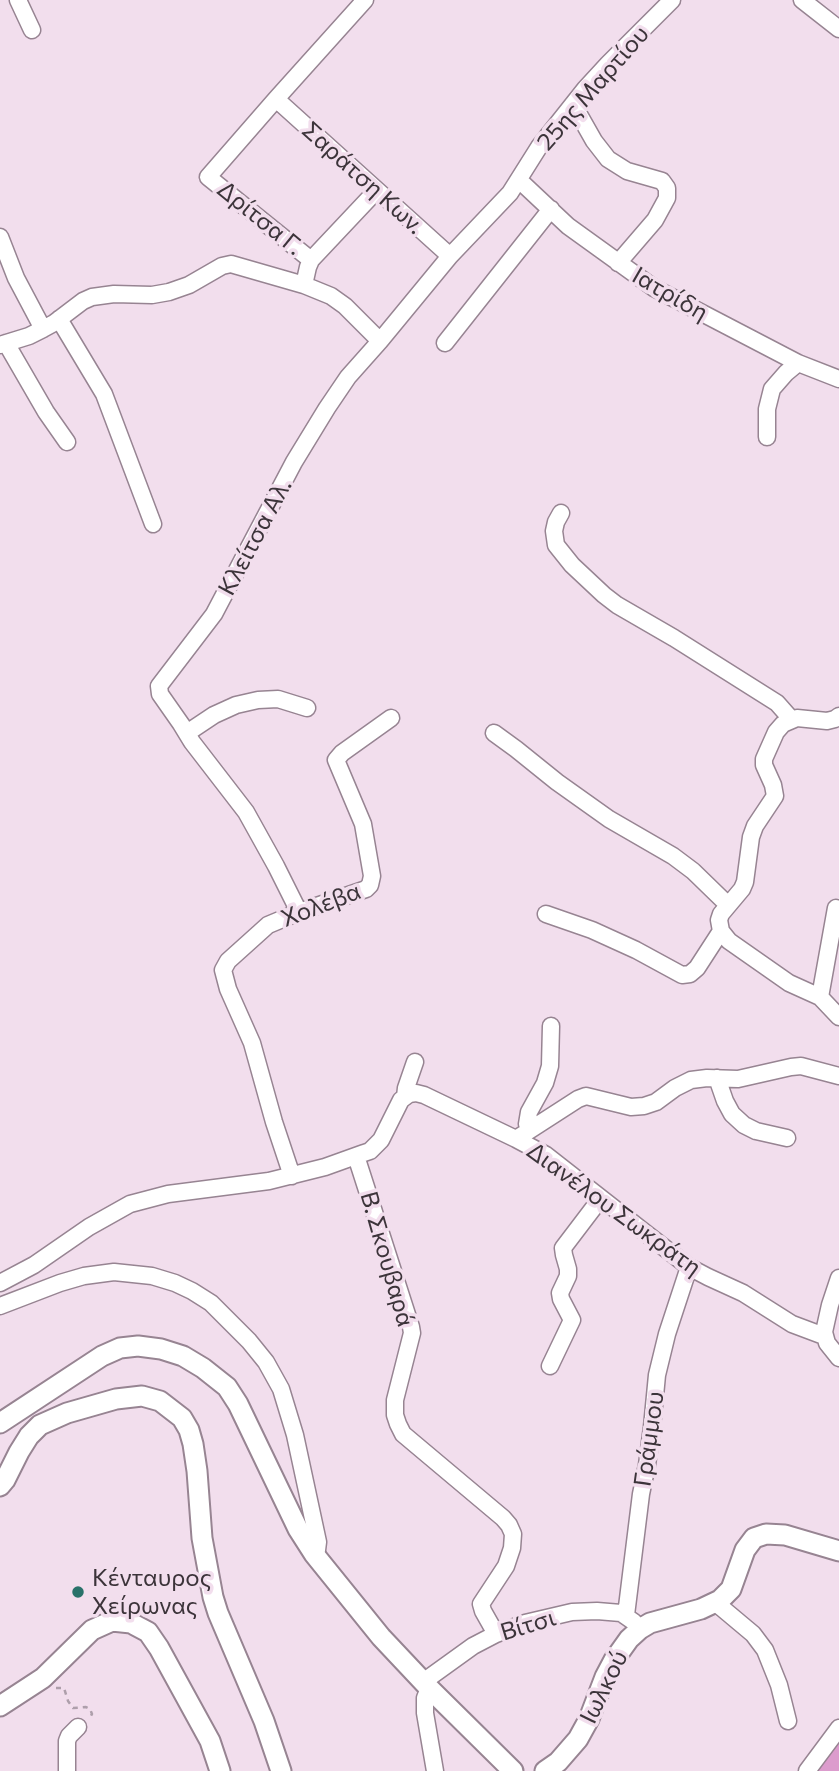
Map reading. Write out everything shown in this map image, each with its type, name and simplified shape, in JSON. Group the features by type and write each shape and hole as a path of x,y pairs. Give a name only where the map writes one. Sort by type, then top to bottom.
{"main road":[{"path":"0,1423 115,1349 148,1346 183,1356 214,1375 232,1395 247,1420 298,1529 314,1554 381,1637 513,1771"},
{"path":"0,1486 29,1436 40,1425 56,1417 116,1399 142,1396 160,1401 182,1418 193,1444 202,1538 213,1597 264,1721 281,1771"},
{"path":"716,1603 731,1590 744,1550 758,1536 772,1533 785,1535 839,1551"},
{"name":"Ιωλκού","path":"545,1771 558,1762 578,1739 605,1677 629,1639 633,1622 660,1620 716,1603"},
{"path":"0,1706 43,1678 87,1634 102,1625 119,1621 140,1627 152,1637 164,1657 210,1741 220,1771"}],"street":[{"path":"18,0 32,30"},
{"path":"276,99 365,0"},
{"name":"25ης Μαρτίου","path":"519,180 539,147 573,104 608,64 672,0"},
{"path":"802,0 839,29"},
{"name":"Δρίτσα Γ.","path":"276,99 208,177 311,260"},
{"name":"Σαράτση Κων.","path":"276,99 450,256"},
{"path":"573,104 594,141 608,159 627,171 662,181 667,188 667,198 655,220 618,263"},
{"name":"Ιατρίδη","path":"519,180 568,226 661,292 798,363 839,379"},
{"name":"Κλείτσα Αλ.","path":"299,912 246,812 214,773 160,694 159,686 214,614 295,462 348,377 450,256 504,201 519,180"},
{"path":"304,285 311,260 376,191"},
{"path":"445,343 551,209"},
{"path":"0,237 16,278 43,329"},
{"path":"67,442 3,344 43,329 92,297 169,292 189,285 228,264 240,265 326,293 338,300 380,341"},
{"path":"59,318 104,394 153,524"},
{"path":"767,437 767,409 772,389 798,363"},
{"path":"561,513 554,531 556,545 572,565 604,595 777,703 792,720"},
{"path":"187,733 214,715 236,705 258,700 278,699 307,708"},
{"path":"839,716 827,721 801,718 792,720 783,724 776,732 764,759 775,796 755,826 742,889 719,920 721,931 729,941 780,978 820,997 839,1017"},
{"name":"Χολέβα","path":"292,1176 252,1042 228,989 223,970 228,961 262,929 299,912 366,889 370,885 372,876 363,824 336,760 391,718"},
{"path":"494,733 556,782 609,819 673,856 728,905"},
{"path":"820,997 836,908"},
{"path":"546,914 592,930 682,975 691,974 697,968 721,931"},
{"path":"523,1134 529,1112 540,1093 550,1066 551,1026"},
{"path":"0,1283 34,1265 89,1227 130,1204 169,1194 292,1176 370,1151 381,1140 405,1097 415,1062"},
{"path":"523,1134 582,1097 591,1096 631,1107 645,1106 691,1080 738,1079 801,1066 839,1076"},
{"path":"717,1079 724,1101 744,1125 756,1131 787,1138"},
{"name":"Διανέλου Σωκράτη","path":"405,1097 416,1093 424,1095 523,1134 689,1267 743,1293 792,1324 824,1336"},
{"name":"Β. Σκουβαρά","path":"356,1156 412,1333 395,1400 398,1424 403,1433 503,1518 513,1534 506,1566 481,1604 496,1634"},
{"path":"550,1366 572,1320 560,1293 568,1276 564,1248 601,1198"},
{"name":"Γράμμου","path":"633,1622 641,1494 657,1375 689,1267"},
{"path":"0,1306 60,1283 114,1272 152,1276 174,1283 211,1303 249,1341 266,1362 281,1389 295,1435 318,1542 314,1554"},
{"path":"839,1278 824,1328 824,1336 839,1358"},
{"path":"716,1603 753,1634 765,1650 776,1676 788,1721"},
{"name":"Βίτσι","path":"426,1685 465,1651 496,1634 525,1623 572,1612 606,1611 633,1622"},
{"path":"426,1685 425,1713 435,1771"},
{"path":"67,1771 67,1741 78,1727"},
{"path":"807,1771 839,1728"}],"path":[{"path":"43,1678 49,1688 64,1688 73,1708 86,1707 91,1710 91,1718 78,1727"}],"shaded area":[{"path":"839,1742 839,1771 816,1771 833,1749"}],"place":[{"name":"Κένταυρος Χείρωνας","path":"78,1592"}]}
